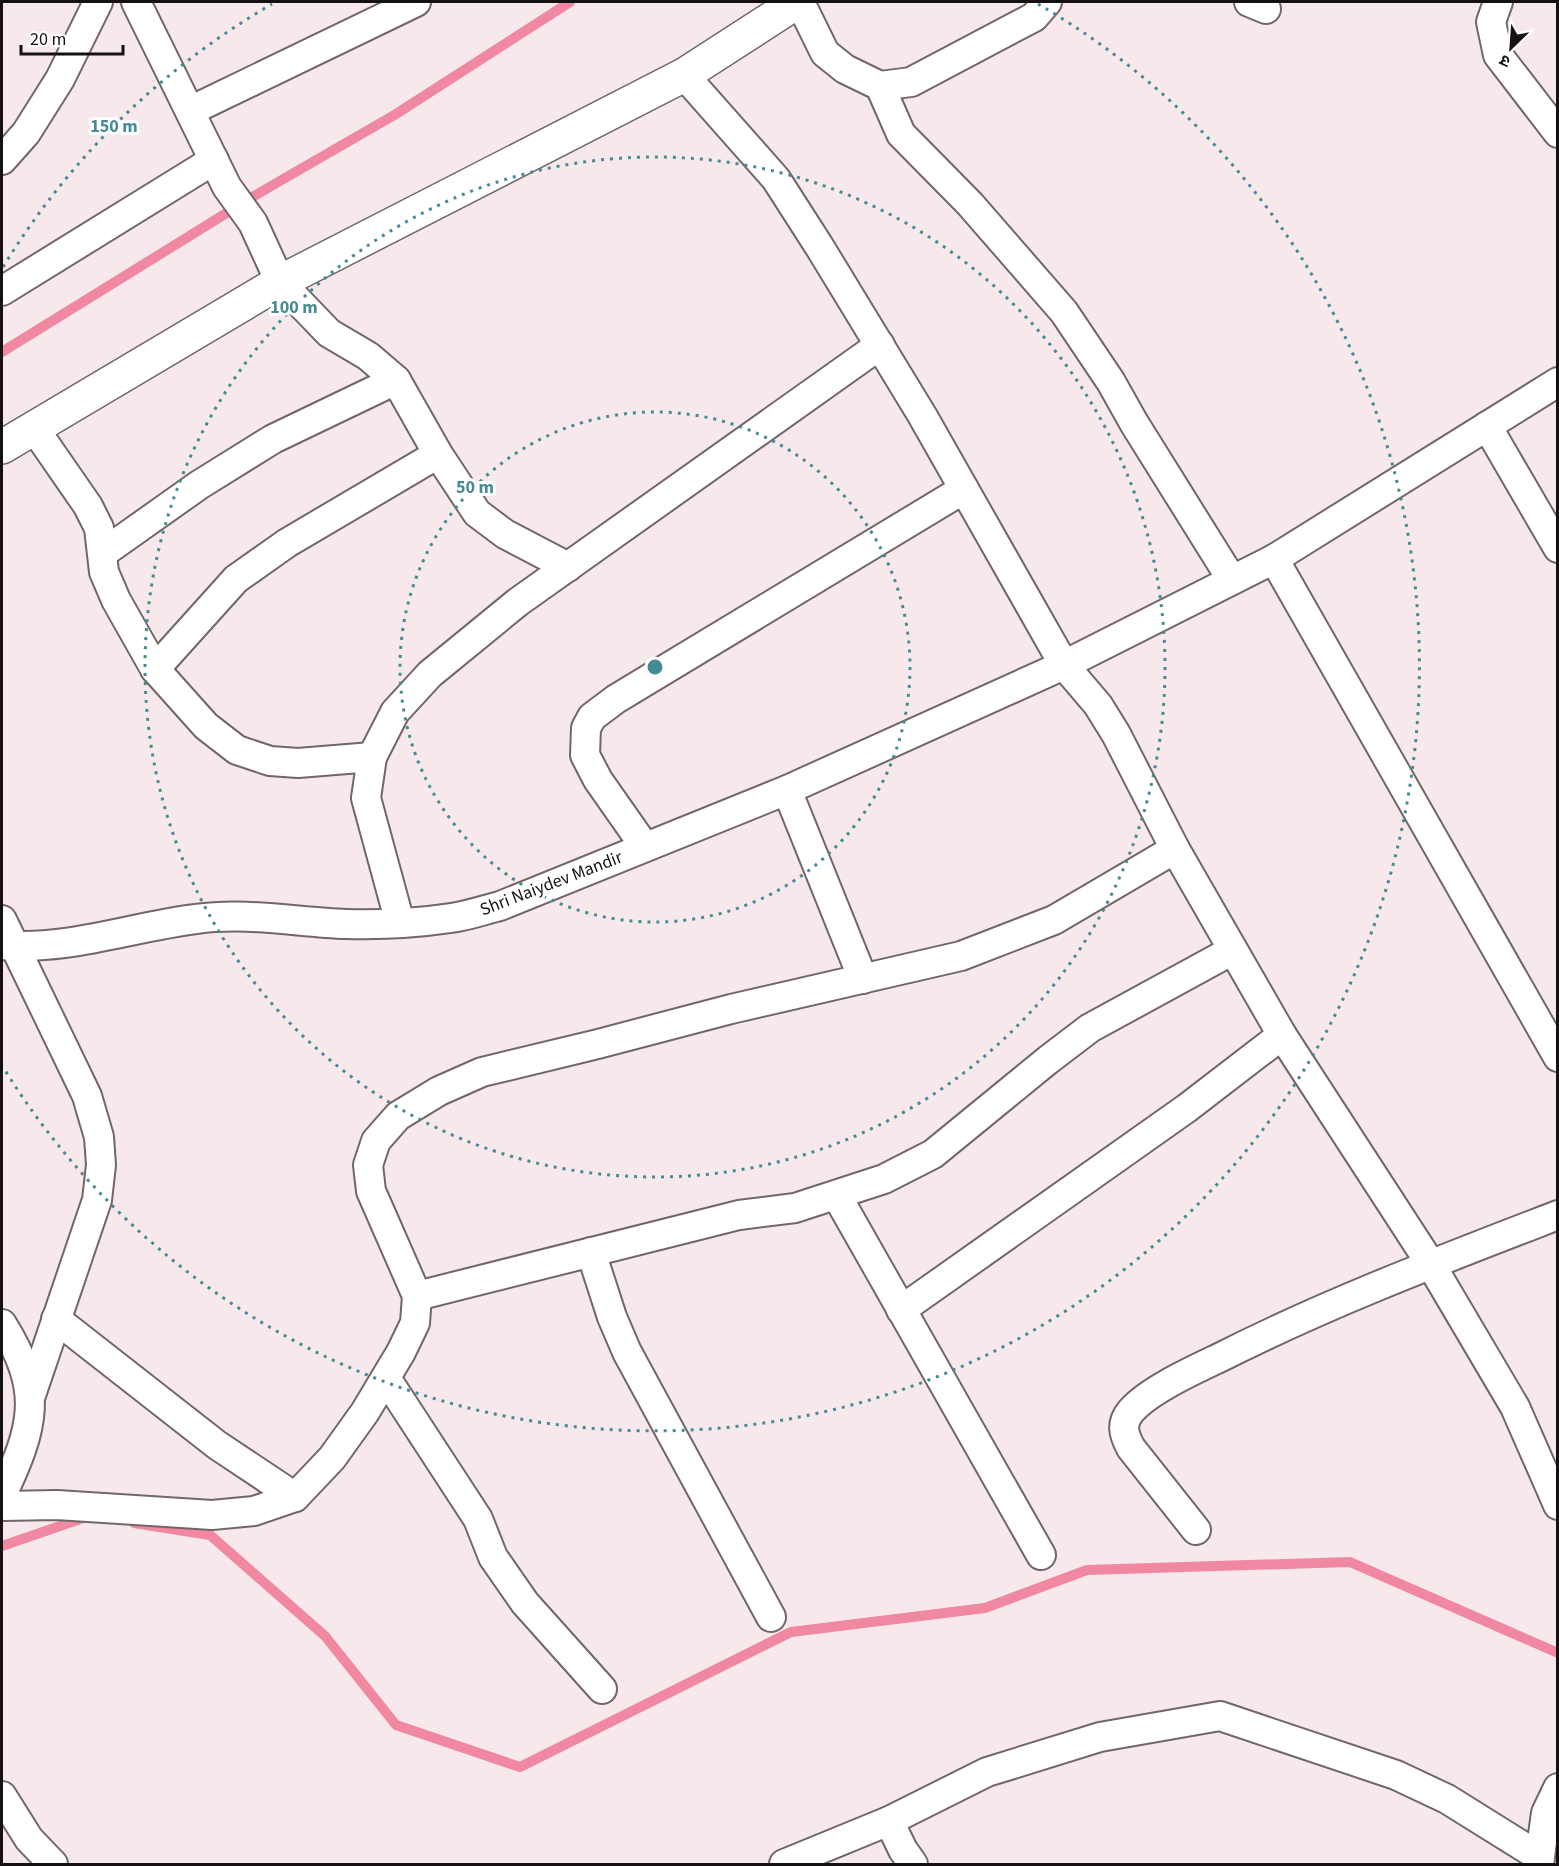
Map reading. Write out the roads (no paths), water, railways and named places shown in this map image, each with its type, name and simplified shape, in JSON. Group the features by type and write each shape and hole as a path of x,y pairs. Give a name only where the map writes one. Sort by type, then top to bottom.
{"street":[{"path":"2,160 26,133 60,79 98,2"},
{"path":"136,2 227,187 253,223 280,282 329,333 368,356 396,380 438,454 477,513 505,534 568,567"},
{"path":"190,111 416,2"},
{"path":"2,447 280,282 684,75 798,2 825,53 845,69 880,86 911,82 1034,17 1047,2"},
{"path":"1498,2 1491,22 1498,55 1557,133"},
{"path":"684,75 776,179 880,345 1064,665 1098,705 1116,734 1175,849 1282,1035 1430,1263 1515,1407 1557,1505"},
{"path":"880,86 902,134 970,204 1064,312 1112,382 1134,423 1232,580"},
{"path":"2,291 214,160"},
{"path":"400,923 366,798 372,757 395,712 430,674 518,602 880,345"},
{"path":"103,552 199,484 273,439 396,380"},
{"name":"Shri Naiydev Mandir","path":"9,945 67,944 196,919 253,916 346,924 400,923 453,918 500,906 787,790 1064,665 1274,559 1557,382"},
{"path":"1487,426 1557,548"},
{"path":"34,428 88,506 99,528 104,573 116,600 155,669 206,726 237,750 270,761 372,757"},
{"path":"155,669 236,579 287,543 438,454"},
{"path":"645,847 598,780 585,755 586,728 592,717 616,699 964,489"},
{"path":"1274,559 1557,1057"},
{"path":"787,790 863,979"},
{"path":"2,1506 57,1505 212,1515 254,1511 295,1497 332,1458 386,1378 415,1323 417,1296 371,1191 368,1164 376,1141 398,1116 439,1091 482,1072 961,956 1054,920 1175,849"},
{"path":"2,920 9,945 87,1096 99,1137 101,1165 97,1200 31,1395 28,1427 14,1469 2,1495"},
{"path":"417,1296 739,1215 795,1208 884,1179 933,1154 1090,1028 1233,950"},
{"path":"901,1310 1187,1108 1282,1035"},
{"path":"837,1196 1041,1555"},
{"path":"1196,1530 1131,1448 1123,1433 1125,1420 1132,1410 1177,1378 1260,1337 1430,1263 1557,1215"},
{"path":"591,1252 612,1317 627,1352 771,1617"},
{"path":"56,1319 218,1445 295,1497"},
{"path":"2,1324 14,1343 31,1395"},
{"path":"386,1378 478,1519 493,1557 525,1603 602,1689"},
{"path":"784,1864 889,1821 987,1772 1100,1737 1220,1716 1396,1775 1447,1799 1539,1861 1546,1813 1557,1788"},
{"path":"2,1796 29,1839 53,1864"},
{"path":"889,1821 903,1850 913,1864"}],"waterway":[{"path":"2,352 254,196 396,114 570,2"},
{"path":"2,1546 89,1516"},
{"path":"134,1523 210,1535 325,1636 396,1725 520,1767 791,1632 985,1608 1087,1570 1350,1562 1558,1653"}]}
